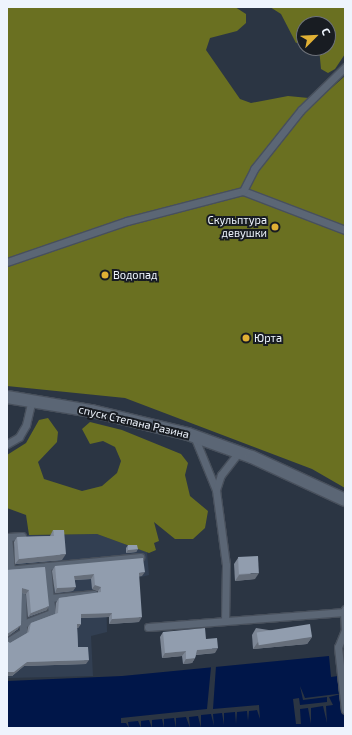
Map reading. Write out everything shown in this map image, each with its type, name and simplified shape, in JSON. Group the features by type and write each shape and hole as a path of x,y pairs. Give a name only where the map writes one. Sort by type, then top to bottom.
{"street":[{"name":"спуск Степана Разина","path":"7,397 32,400 194,436 238,453 345,500"}],"lane":[{"path":"243,191 254,170 301,110 345,67"},
{"path":"7,262 132,220 243,191 345,230"},
{"path":"7,444 19,437 26,425 32,400"},
{"path":"194,436 216,490 226,565 225,621"},
{"path":"216,490 221,476 238,453"},
{"path":"22,536 8,538 9,570 140,557"},
{"path":"23,624 52,613 47,566"},
{"path":"50,598 94,594"},
{"path":"7,642 23,632 22,596"},
{"path":"148,627 344,610 345,630 338,647 345,710"}],"shaded area":[{"path":"97,534 147,552 149,575 106,586 107,632 91,636 93,676 7,678 7,535"}],"green space":[{"path":"7,7 235,7 246,14 246,23 237,31 210,38 206,50 240,99 251,103 288,96 319,99 345,76 345,488 312,469 125,398 7,386"},
{"path":"270,7 345,7 345,54 335,69 328,73 321,69 320,56 336,56 336,16 296,16 296,43 281,14"},
{"path":"48,418 58,432 57,442 38,462 44,479 82,491 102,486 117,473 121,461 115,447 103,441 90,444 82,429 90,422 122,430 181,454 188,463 185,475 190,496 208,511 205,528 193,539 175,539 154,522 159,541 154,543 156,550 149,553 97,534 29,535 26,515 7,508 7,455 26,443 39,420"}],"water":[{"path":"329,656 331,677 345,675 345,728 7,728 7,681 122,676"}],"pier":[{"path":"216,666 213,709 259,705 260,719 257,710 249,711 248,721 247,711 237,712 236,724 235,712 224,713 224,725 222,713 213,714 214,726 211,714 201,715 201,728 198,716 189,717 190,728 186,717 176,718 176,728 174,718 164,719 164,728 162,719 152,720 152,728 149,720 141,721 141,728 138,721 128,722 129,728 126,723 121,723 121,718 207,709 211,667"},
{"path":"300,686 305,698 345,693 329,697 333,705 326,706 327,723 323,706 311,708 311,724 308,708 300,709 301,724 296,724 293,699 299,698 300,705 327,702 327,697 303,700"}],"building":[{"path":"53,530 64,530 66,554 19,559 17,537 54,536"},
{"path":"128,545 137,545 138,549 128,550"},
{"path":"258,556 259,573 239,574 238,557"},
{"path":"143,558 145,572 139,573 142,617 112,619 112,613 81,614 81,624 77,624 78,647 88,647 89,660 27,662 14,672 7,672 7,641 10,643 29,632 31,623 58,613 59,598 101,592 101,587 95,585 94,574 74,576 76,587 57,588 55,566"},
{"path":"45,567 49,606 31,613 29,590 22,588 21,625 7,634 7,570"},
{"path":"310,624 312,637 259,645 257,632"},
{"path":"205,628 206,639 217,638 218,648 197,650 195,658 186,659 186,651 165,653 163,632"}],"place":[{"name":"Скульптура девушки","path":"275,227"},
{"name":"Водопад","path":"105,275"},
{"name":"Юрта","path":"246,338"}]}
